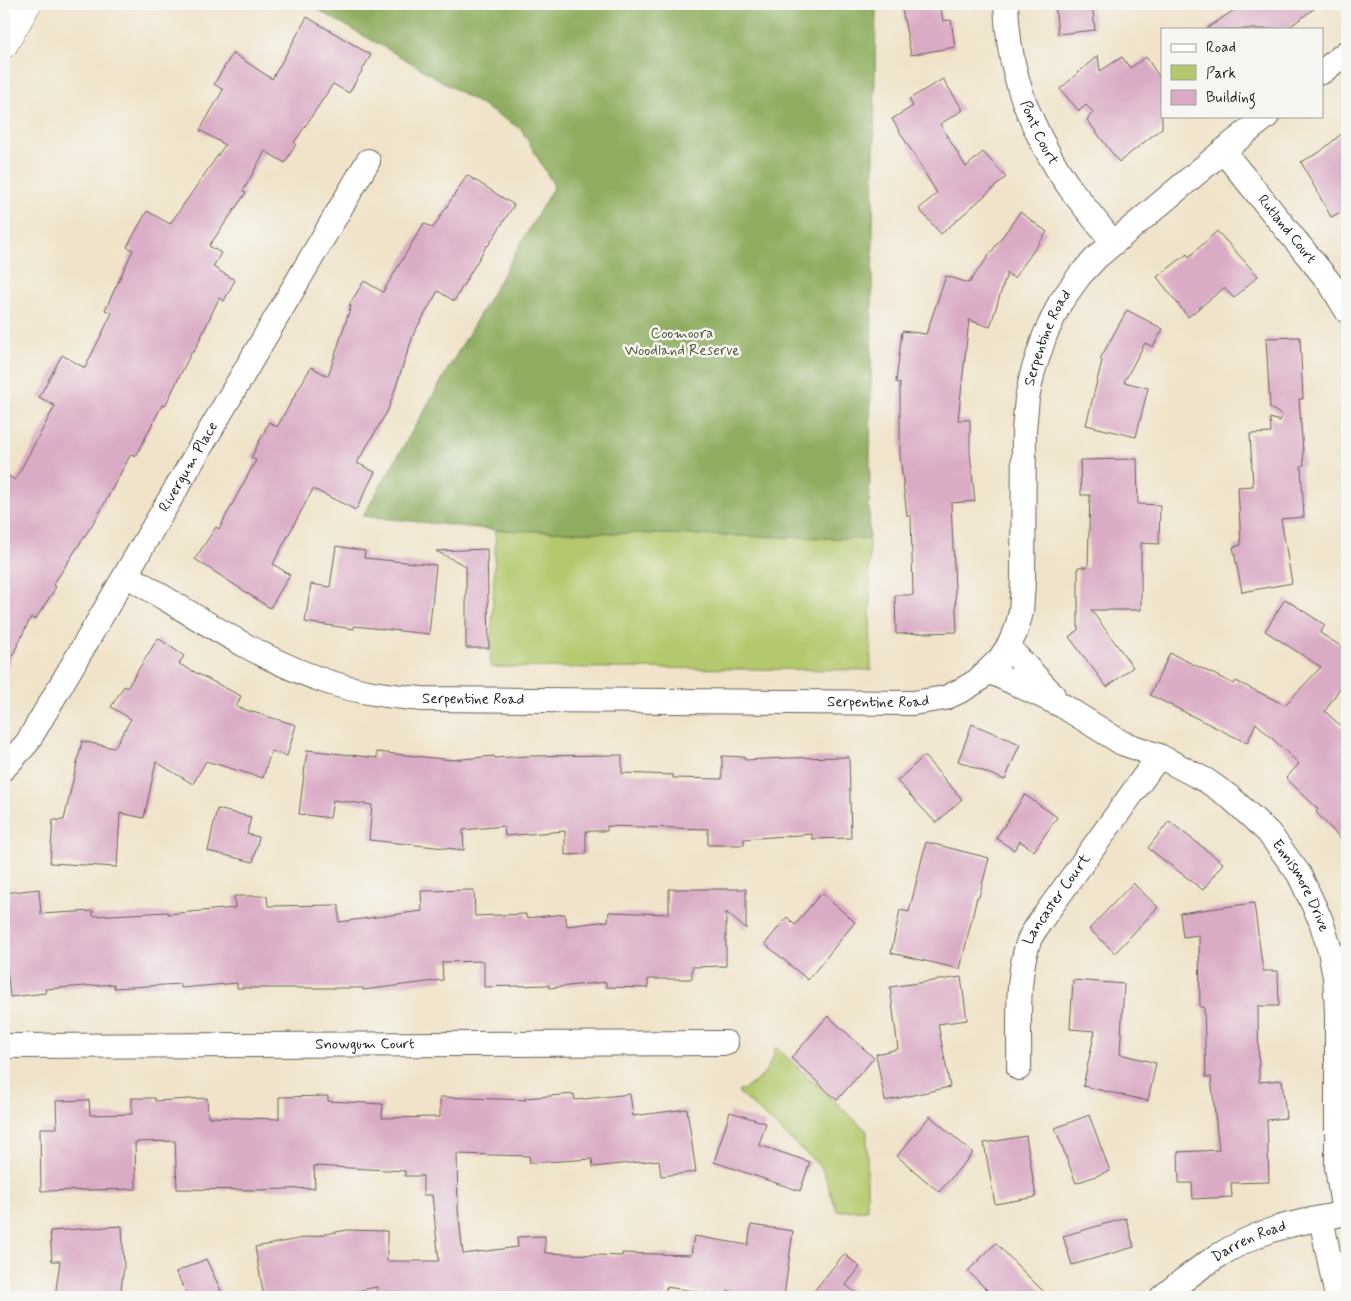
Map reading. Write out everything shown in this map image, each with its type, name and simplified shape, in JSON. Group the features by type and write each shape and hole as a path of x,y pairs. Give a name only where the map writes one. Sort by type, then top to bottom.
{"highway":[{"path":"4,44 27,4"}],"street":[{"name":"Pont Court","path":"1006,4 1010,43 1017,80 1030,116 1072,191 1113,243"},
{"path":"1324,70 1347,52"},
{"name":"Serpentine Road","path":"126,575 275,660 324,681 391,696 422,699 625,702 913,703 945,698 962,690 989,671 1008,647 1016,631 1023,598 1024,430 1027,398 1033,371 1045,335 1060,303 1080,275 1113,243 1264,118"},
{"name":"Rutland Court","path":"1223,151 1330,283 1347,311"},
{"name":"Rivergum Place","path":"4,768 27,743 368,161"},
{"name":"Ennismore Drive","path":"1008,647 1063,706"},
{"name":"Ennismore Drive","path":"989,671 1063,706 1122,742 1159,756 1207,781 1231,798 1268,832 1299,874 1320,921 1330,950 1335,977 1337,1011 1337,1297"},
{"name":"Lancaster Court","path":"1019,1068 1020,982 1024,957 1030,938 1159,756"},
{"name":"Snowgum Court","path":"4,1046 726,1043"},
{"name":"Darren Road","path":"1162,1297 1212,1260 1246,1241 1272,1230 1337,1215"}],"green space":[{"name":"Coomoora Woodland Reserve","path":"308,4 876,4 869,539 496,530 363,516 554,186 521,129 410,62"},
{"path":"496,530 869,539 871,670 490,667"},
{"path":"776,1047 867,1131 867,1210 837,1211 822,1168 738,1092 763,1075"}],"building":[{"path":"901,4 940,4 943,21 951,20 955,47 911,55"},
{"path":"1055,4 1092,4 1095,30 1058,34"},
{"path":"1243,4 1320,4 1288,28 1207,28"},
{"path":"307,17 371,55 349,93 333,84 294,143 296,144 285,163 265,151 243,191 246,193 209,246 221,253 213,267 235,280 224,301 219,298 194,352 192,351 165,406 162,405 136,456 131,454 97,517 53,585 56,587 35,620 31,617 4,673 4,473 15,480 55,406 39,397 62,355 85,368 112,313 105,310 133,250 127,247 147,211 170,224 225,145 200,130 223,90 214,84 233,53 272,79"},
{"path":"1098,55 1100,71 1122,57 1130,68 1146,57 1161,80 1162,128 1119,162 1087,120 1093,112 1086,105 1079,111 1060,89"},
{"path":"943,79 963,110 940,124 966,167 983,152 1006,177 941,234 919,209 937,193 892,119 913,106 909,99"},
{"path":"1347,129 1347,209 1331,217 1301,162 1320,152"},
{"path":"467,175 514,205 487,245 454,301 438,291 414,333 388,410 357,463 375,472 356,510 313,489 273,564 290,575 270,608 195,559 216,527 219,529 256,460 251,458 269,422 277,427 311,367 328,376 351,306 349,305 364,281 383,292 424,223 433,228"},
{"path":"1020,212 1047,232 1014,278 1007,273 990,327 969,320 958,420 970,420 970,453 975,501 951,503 957,632 896,634 895,595 913,595 911,516 907,516 900,456 900,383 896,382 902,331 926,334 946,276 969,283"},
{"path":"1217,231 1258,276 1234,298 1224,288 1188,317 1157,277 1187,254 1189,257"},
{"path":"1127,310 1163,329 1153,347 1145,343 1124,382 1148,388 1136,437 1086,425 1102,361 1100,359"},
{"path":"1300,337 1303,399 1299,399 1304,465 1301,466 1304,517 1281,519 1292,583 1242,592 1233,547 1241,545 1238,487 1253,486 1250,434 1271,433 1270,418 1280,421 1282,415 1270,408 1266,338"},
{"path":"1137,459 1138,504 1160,505 1159,544 1141,543 1141,610 1091,610 1133,667 1107,687 1069,637 1078,630 1078,567 1088,567 1090,495 1081,495 1080,460"},
{"path":"336,546 365,551 364,558 436,565 429,634 354,626 354,629 305,622 311,584 330,587"},
{"path":"487,549 489,648 466,648 466,566 436,551"},
{"path":"1285,599 1325,625 1320,633 1347,650 1347,677 1325,711 1347,732 1347,846 1316,812 1318,809 1286,778 1299,764 1256,723 1247,743 1150,695 1170,653 1234,684 1236,681 1285,705 1321,667 1265,631"},
{"path":"158,638 184,656 179,664 241,696 236,707 296,725 287,756 271,751 263,778 206,761 193,784 156,762 144,818 120,813 117,867 50,863 53,820 64,820 82,741 114,748 131,719 111,707 124,686 127,688"},
{"path":"972,724 1020,744 1005,780 958,761"},
{"path":"307,750 377,758 377,752 452,760 494,756 495,758 622,755 622,773 673,775 673,778 722,779 722,756 745,757 745,760 849,757 851,838 812,839 812,834 744,839 744,845 708,845 708,829 607,826 607,831 586,831 586,854 565,855 565,831 505,836 504,826 463,830 464,850 369,840 372,805 333,800 330,818 299,814"},
{"path":"924,756 962,799 936,823 897,781"},
{"path":"1025,795 1057,817 1034,851 1020,841 1014,850 996,838"},
{"path":"217,809 251,817 247,834 259,837 253,862 208,851"},
{"path":"1169,821 1223,863 1203,890 1148,848"},
{"path":"926,842 989,858 979,897 977,897 960,969 891,953 900,910 909,912"},
{"path":"1133,883 1158,907 1115,953 1089,929"},
{"path":"39,889 41,914 93,911 93,916 168,912 168,914 235,908 234,896 267,896 268,906 339,905 339,922 422,911 421,891 474,890 475,916 526,914 526,918 565,914 567,926 608,921 609,912 669,914 669,889 746,889 746,929 726,912 726,966 692,967 692,979 648,979 648,988 606,987 606,982 549,988 549,985 484,987 484,961 442,962 443,980 363,990 363,988 237,988 237,983 181,988 181,984 114,988 114,984 45,989 46,993 10,997 4,940 4,893"},
{"path":"821,893 855,922 808,980 765,944 787,917 795,925"},
{"path":"1254,903 1263,971 1278,971 1279,1006 1258,1006 1259,1082 1282,1080 1286,1118 1267,1120 1269,1182 1231,1183 1232,1197 1193,1199 1192,1183 1179,1183 1178,1152 1219,1150 1211,1077 1206,1077 1204,1007 1200,1007 1199,935 1183,937 1180,913"},
{"path":"961,977 967,1020 938,1024 950,1087 885,1101 876,1054 898,1049 890,987"},
{"path":"1073,980 1124,984 1120,1054 1156,1063 1148,1101 1083,1086 1095,1031 1070,1029"},
{"path":"828,1016 874,1058 837,1100 791,1058"},
{"path":"574,1094 575,1100 630,1094 633,1116 687,1109 696,1172 661,1176 659,1160 593,1167 592,1159 530,1163 529,1156 457,1154 458,1210 463,1254 518,1247 517,1237 545,1236 545,1253 622,1256 622,1253 691,1255 694,1236 748,1245 751,1225 793,1231 784,1297 769,1297 728,1291 727,1296 666,1287 666,1297 377,1297 377,1287 325,1297 264,1297 255,1247 347,1230 387,1231 387,1261 439,1261 432,1195 423,1195 423,1176 405,1176 405,1171 314,1166 315,1188 258,1190 177,1189 175,1141 135,1142 136,1189 41,1191 40,1128 57,1128 56,1101 89,1100 90,1115 132,1114 132,1098 155,1098 155,1101 207,1098 208,1117 279,1119 279,1097 328,1096 328,1101 383,1104 382,1118 440,1117 440,1097 526,1100 525,1098"},
{"path":"730,1112 766,1123 759,1145 810,1162 800,1191 714,1162"},
{"path":"1089,1115 1110,1171 1076,1183 1055,1128"},
{"path":"930,1116 973,1153 939,1192 897,1156"},
{"path":"1026,1136 1036,1197 995,1204 984,1143"},
{"path":"1126,1218 1134,1247 1072,1265 1063,1236"},
{"path":"122,1226 124,1267 120,1297 55,1297 60,1261 52,1261 50,1231"},
{"path":"996,1243 1049,1297 994,1297 968,1271"},
{"path":"844,1254 860,1267 846,1285 861,1297 809,1297"},
{"path":"206,1259 224,1297 188,1297 176,1272"}]}
